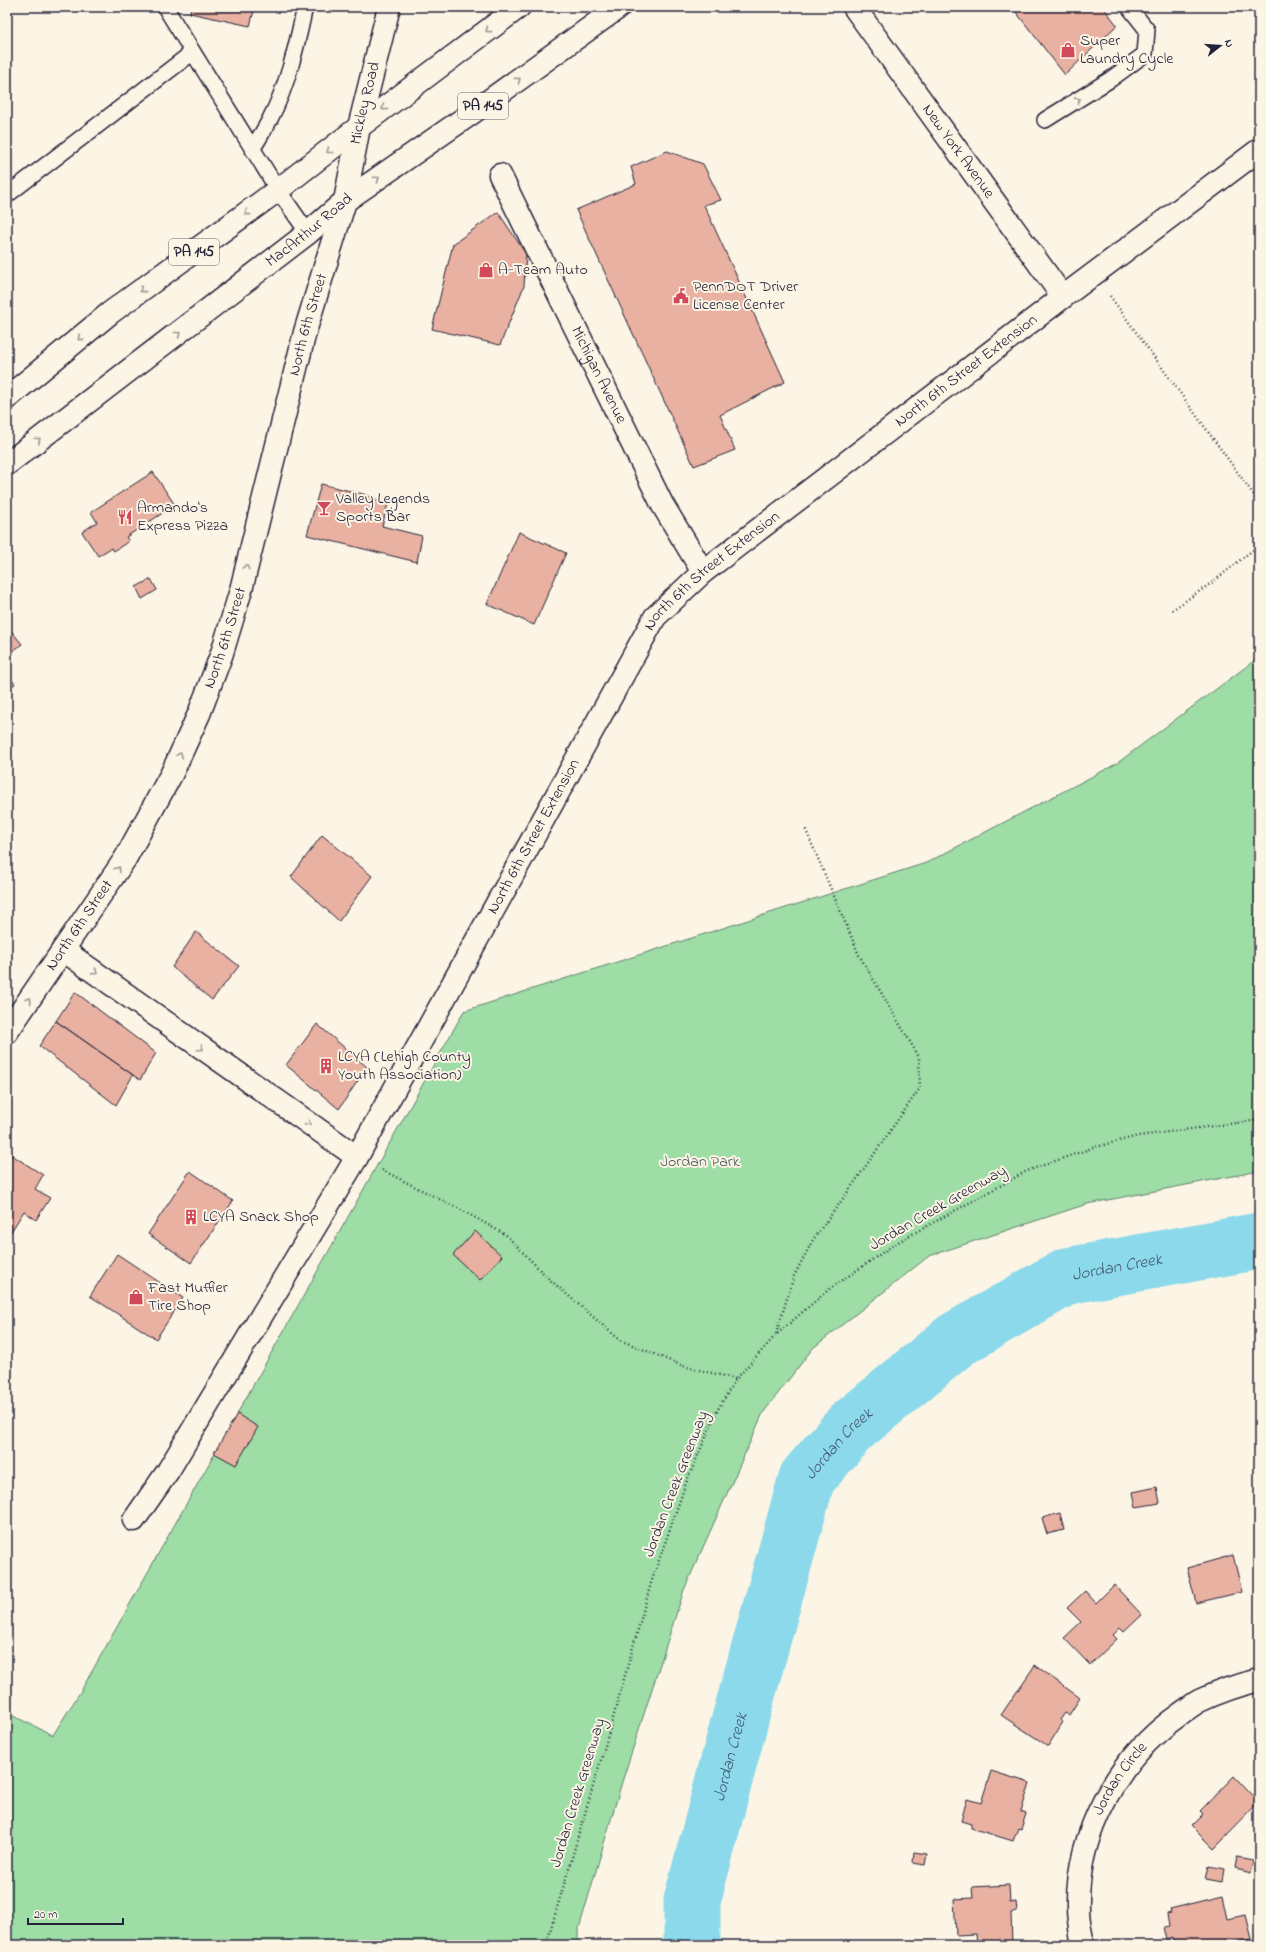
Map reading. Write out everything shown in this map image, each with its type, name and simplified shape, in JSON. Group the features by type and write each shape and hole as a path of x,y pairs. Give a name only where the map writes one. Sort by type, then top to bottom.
{"street":[{"name":"Mickley Road","path":"345,201 359,127 389,7"},
{"name":"PA 145","path":"7,398 110,313 278,190 519,7"},
{"name":"MacArthur Road","path":"7,464 308,233 345,201 478,109 619,7"},
{"name":"New York Avenue","path":"854,7 1063,296"},
{"name":"North 6th Street Extension","path":"134,1520 175,1459 357,1157 655,617 703,572 1063,296 1259,150"},
{"name":"Michigan Avenue","path":"500,175 662,504 703,572"},
{"name":"North 6th Street","path":"7,1032 124,859 172,774 199,714 217,666 241,590 305,332 345,201"},
{"path":"63,950 357,1157"},
{"name":"Jordan Circle","path":"1083,1945 1078,1910 1080,1867 1092,1828 1110,1790 1134,1755 1164,1726 1198,1702 1233,1687 1259,1680"}],"lane":[{"path":"165,7 278,190 308,233"},
{"path":"253,148 271,118 285,81 296,46 305,7"},
{"path":"1045,120 1111,79 1145,54 1147,30 1130,7"},
{"path":"7,195 193,52"}],"path":[{"path":"1094,274 1259,502"},
{"path":"1172,610 1213,582 1259,545"},
{"path":"776,1335 794,1276 814,1238 920,1088 919,1057 860,955 805,828"},
{"name":"Jordan Creek Greenway","path":"546,1945 608,1736 651,1583 686,1483 718,1409 736,1379 776,1335 828,1290 898,1242 1027,1171 1092,1148 1138,1136 1259,1120"},
{"path":"357,1157 467,1213 506,1235 549,1279 620,1340 683,1366 736,1379"}],"green space":[{"name":"Jordan Park","path":"1259,657 1259,1171 1087,1204 929,1256 813,1348 763,1413 684,1590 622,1782 578,1932 578,1945 7,1945 7,1713 53,1735 82,1689 464,1011 926,863 1116,764"}],"building":[{"path":"191,7 255,7 250,26 190,13"},
{"name":"Super Laundry Cycle","path":"1012,7 1103,7 1117,25 1065,75"},
{"name":"PennDOT Driver License Center","path":"667,151 703,164 721,200 704,205 785,382 720,415 735,450 694,466 576,210 636,184 631,167"},
{"name":"A-Team Auto","path":"498,212 526,254 524,286 500,345 432,329 453,244"},
{"name":"Armando's Express Pizza","path":"153,472 175,505 126,537 129,541 114,551 111,548 98,556 82,532 97,522 91,512"},
{"path":"321,484 363,494 388,504 382,526 422,536 417,562 307,535"},
{"path":"519,532 566,553 534,625 487,604"},
{"path":"151,579 157,590 142,599 136,587"},
{"path":"7,626 22,644 7,656"},
{"path":"7,673 15,684 7,689"},
{"path":"322,835 372,876 339,921 291,877"},
{"path":"196,932 239,966 212,1000 172,967"},
{"path":"75,992 156,1053 140,1080 56,1021"},
{"path":"56,1021 133,1075 116,1105 39,1046"},
{"name":"LCYA (Lehigh County Youth Association)","path":"317,1024 367,1067 339,1109 286,1065"},
{"path":"7,1152 43,1175 35,1189 50,1198 36,1220 24,1211 7,1238"},
{"name":"LCYA Snack Shop","path":"190,1171 233,1201 191,1263 148,1234"},
{"path":"475,1231 502,1256 480,1280 453,1255"},
{"name":"Fast Muffler Tire Shop","path":"117,1254 183,1298 156,1339 90,1296"},
{"path":"237,1414 258,1427 236,1465 214,1453"},
{"path":"1157,1487 1160,1503 1136,1507 1133,1492"},
{"path":"1060,1513 1064,1530 1047,1534 1042,1518"},
{"path":"1233,1555 1242,1592 1196,1603 1187,1568"},
{"path":"1114,1585 1142,1615 1124,1632 1120,1628 1113,1635 1117,1639 1090,1665 1064,1638 1081,1622 1067,1608 1085,1591 1096,1603"},
{"path":"1035,1665 1080,1698 1069,1715 1065,1713 1060,1720 1063,1722 1048,1746 1001,1715"},
{"path":"991,1771 1030,1783 1021,1812 1026,1814 1021,1829 1018,1828 1013,1841 971,1828 971,1824 961,1821 967,1799 981,1803"},
{"path":"1234,1776 1259,1803 1214,1849 1191,1826 1203,1814 1200,1811"},
{"path":"914,1852 927,1854 925,1865 913,1863"},
{"path":"1236,1857 1252,1860 1249,1873 1234,1869"},
{"path":"1209,1867 1224,1870 1222,1882 1206,1879"},
{"path":"1009,1885 1010,1903 1016,1902 1017,1912 1011,1913 1012,1945 977,1945 976,1934 956,1935 954,1899 973,1898 972,1887"},
{"path":"1222,1896 1227,1919 1245,1915 1251,1939 1225,1945 1174,1945 1173,1938 1167,1940 1164,1927 1169,1926 1167,1913 1170,1912 1169,1909"}],"waterway":[{"name":"Jordan Creek","path":"692,1945 692,1901 738,1727 807,1478 850,1428 956,1340 1067,1276 1259,1241"}],"place":[{"name":"Super Laundry Cycle","path":"1068,50"},
{"name":"A-Team Auto","path":"486,270"},
{"name":"PennDOT Driver License Center","path":"681,296"},
{"name":"Valley Legends Sports Bar","path":"324,508"},
{"name":"Armando's Express Pizza","path":"125,517"},
{"name":"LCYA (Lehigh County Youth Association)","path":"326,1066"},
{"name":"LCYA Snack Shop","path":"191,1217"},
{"name":"Fast Muffler Tire Shop","path":"136,1297"}]}
